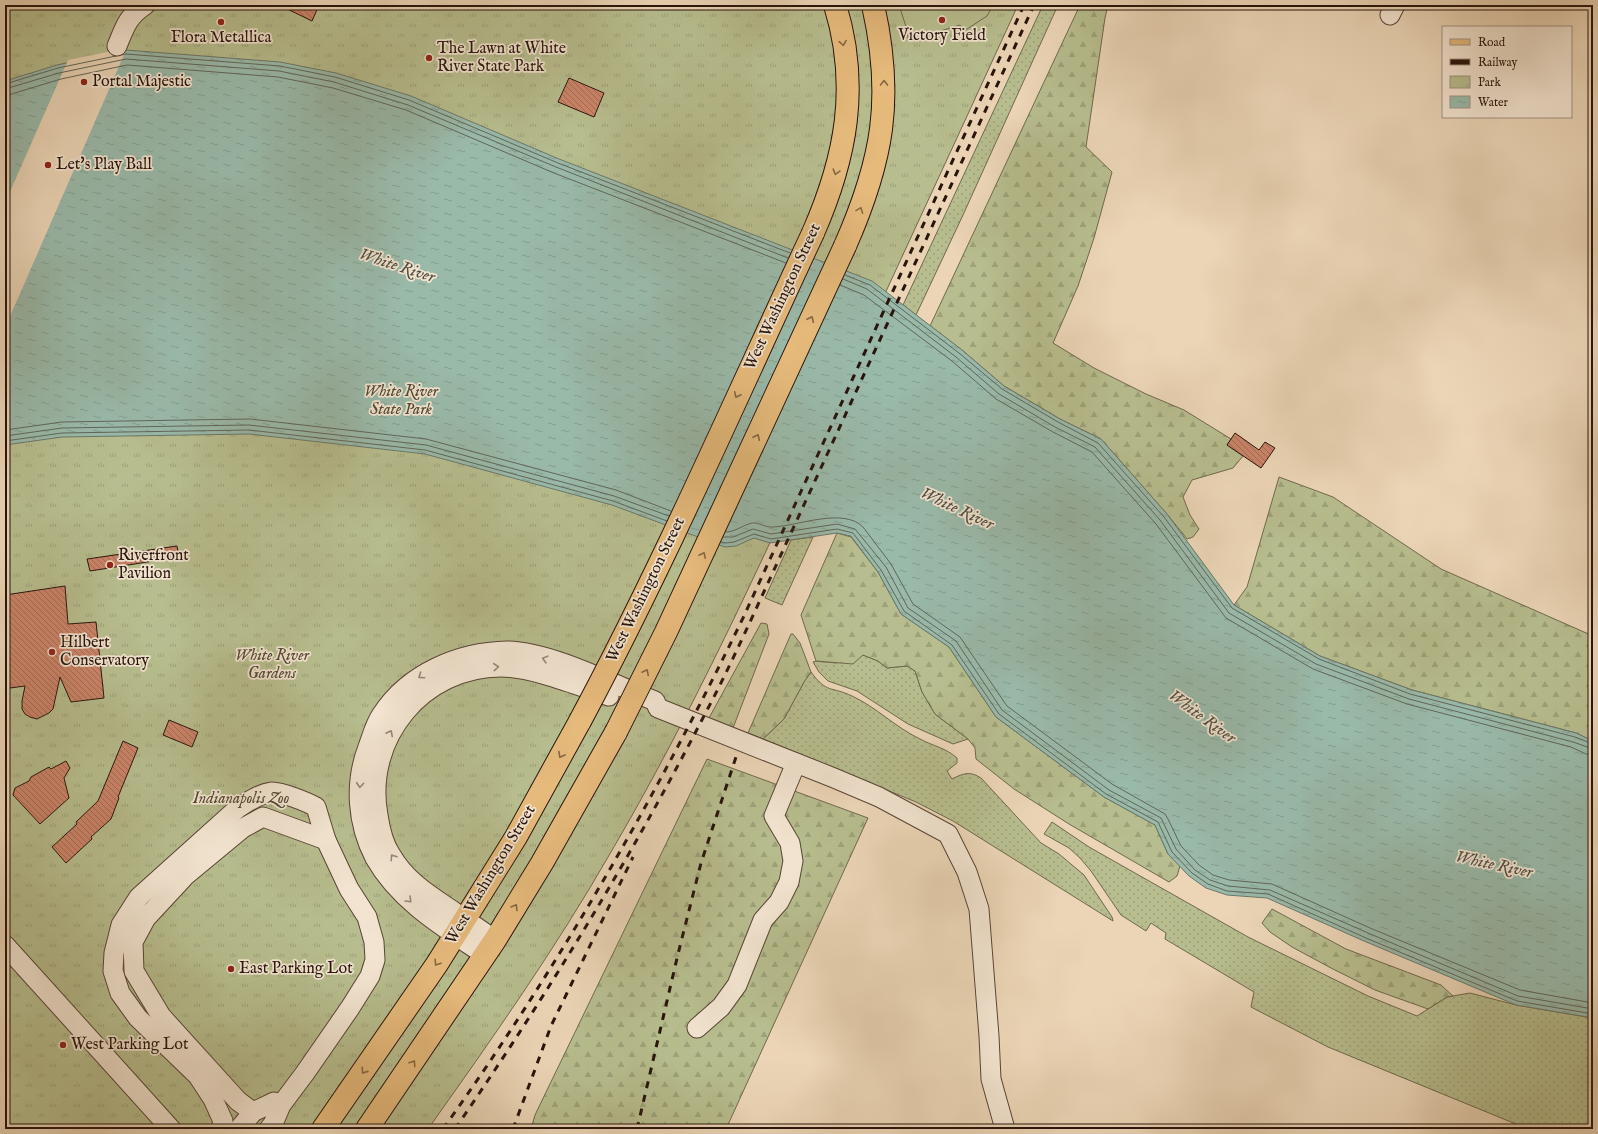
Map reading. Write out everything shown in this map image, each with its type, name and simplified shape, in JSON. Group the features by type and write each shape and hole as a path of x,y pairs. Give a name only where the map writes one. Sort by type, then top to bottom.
{"main road":[{"name":"West Washington Street","path":"323,1129 386,1040 460,927 516,837 607,672 813,233 825,206 836,172 844,140 847,110 848,81 845,55 835,5"},
{"path":"367,1129 490,948 542,863 616,732 673,618 845,246 871,179 882,125 884,73 874,5"}],"street":[{"path":"117,46 128,19 134,12 145,5"},
{"path":"490,948 460,927 408,877 390,855 381,831 376,804 375,782 383,748 401,716 432,688 449,678 473,670 502,667 523,669 549,676 651,711 658,708 796,763 878,798 948,834 966,872 979,909 991,1079 1005,1129"},
{"path":"698,1028 721,1007 737,985 763,920 779,902 789,882 793,861 790,844 774,816 796,763"},
{"path":"221,1129 223,1121 215,1104 198,1076 138,1018 120,993 113,971 114,953 120,925 139,897 238,808 256,797 273,792 306,801 316,807 326,840 349,889 367,917 374,942 375,960 370,976 350,1008 305,1073 280,1104 273,1124 269,1129"},
{"path":"253,1112 238,1101 161,1016 134,971 133,942 146,918 185,876 243,828 263,817 326,840"},
{"path":"5,945 171,1129"},
{"path":"239,1129 253,1112 274,1102"}],"green space":[{"name":"White River State Park","path":"5,5 1018,5 751,583 670,746 590,888 546,958 500,1027 428,1129 5,1129"},
{"name":"Victory Field","path":"899,5 993,5 987,16 964,31 960,25 908,41 908,33"},
{"path":"1043,5 1058,5 916,315 903,305"},
{"path":"1080,5 1108,5 1086,147 1112,172 1094,238 1078,286 1053,343 1094,368 1146,394 1184,410 1231,439 1227,445 1243,456 1233,468 1192,480 1183,497 1190,515 1199,529 1193,537 1187,539 1101,439 1060,419 1004,386 962,350 930,326"},
{"path":"1279,477 1333,497 1441,569 1593,636 1593,741 1576,733 1412,690 1320,656 1234,605 1247,587"},
{"path":"837,533 851,537 878,572 901,614 949,647 996,717 1104,797 1155,825 1168,854 1180,866 1177,876 1169,882 1069,824 1014,789 976,759 975,748 968,739 935,714 922,692 915,671 907,666 887,668 878,661 863,655 853,664 816,661 801,615"},
{"path":"813,537 782,605 765,598 791,540"},
{"path":"761,623 767,624 769,634 733,728 709,718"},
{"path":"791,634 793,634 800,643 811,672 784,719 763,739 748,733"},
{"path":"863,655 878,661 887,668 907,666 915,671 922,692 935,714 968,739 953,744 908,724 857,691 828,681 819,672 813,662 836,663"},
{"path":"811,672 825,687 852,696 902,729 944,749 957,758 957,763 947,771 952,779 960,775 967,774 974,774 981,778 1041,843 1059,854 1084,875 1112,917 1113,921 953,821 916,802 763,739 784,719 805,680"},
{"path":"707,759 868,818 726,1129 531,1129 535,1115"},
{"path":"1052,822 1089,847 1248,937 1368,996 1417,1016 1447,997 1470,993 1516,1005 1593,1018 1593,1129 1528,1129 1328,1047 1251,1007 1254,992 1165,939 1166,933 1151,923 1146,931 1121,915 1091,871 1080,858 1069,848 1044,834"},
{"path":"1272,909 1346,949 1441,985 1453,996 1447,997 1428,1009 1375,990 1292,947 1270,932 1262,923"}],"water":[{"name":"White River","path":"126,50 280,62 336,73 411,96 559,159 872,281 962,350 1004,386 1060,419 1101,439 1167,514 1234,605 1320,656 1412,690 1576,733 1593,741 1593,1018 1516,1005 1364,941 1267,898 1227,895 1206,888 1189,876 1168,854 1155,825 1104,797 996,717 949,647 901,614 878,572 851,536 837,533 770,543 754,538 736,546 725,547 612,505 425,454 249,434 62,437 5,445 5,81 57,65"}],"pier":[{"path":"127,48 5,328 5,203 68,60"}],"building":[{"path":"279,5 319,5 312,21"},
{"path":"569,78 604,93 594,117 558,102"},
{"path":"1235,433 1259,450 1265,442 1275,448 1261,468 1227,445"},
{"name":"Riverfront Pavilion","path":"177,546 179,557 90,571 87,559"},
{"name":"Hilbert Conservatory","path":"65,586 68,624 96,622 104,698 71,702 60,677 53,709 49,713 37,719 25,714 22,709 25,686 10,688 9,678 5,678 5,595"},
{"path":"169,720 198,732 192,747 163,735"},
{"path":"123,741 138,748 118,797 119,798 111,819 66,863 52,847 77,824 76,822 98,801"},
{"path":"66,761 70,768 64,778 69,798 40,824 13,795 15,788 29,781 31,777 49,767 51,769"}],"railway":[{"path":"443,1129 485,1068 566,943 604,880 676,750 743,618 1024,5"},
{"path":"455,1129 523,1028 587,924 678,766 712,701 750,622 1034,5"},
{"path":"637,1129 701,863 736,757"},
{"path":"513,1129 551,1026 633,857"}],"place":[{"name":"Victory Field","path":"942,20"},
{"name":"Flora Metallica","path":"221,22"},
{"name":"The Lawn at White River State Park","path":"429,58"},
{"name":"Portal Majestic","path":"84,82"},
{"name":"Let's Play Ball","path":"48,165"},
{"name":"Riverfront Pavilion","path":"110,565"},
{"name":"Hilbert Conservatory","path":"52,652"},
{"name":"East Parking Lot","path":"231,969"},
{"name":"West Parking Lot","path":"63,1045"}],"park label":[{"name":"White River Gardens","path":"272,665"},
{"name":"Indianapolis Zoo","path":"241,799"}]}
